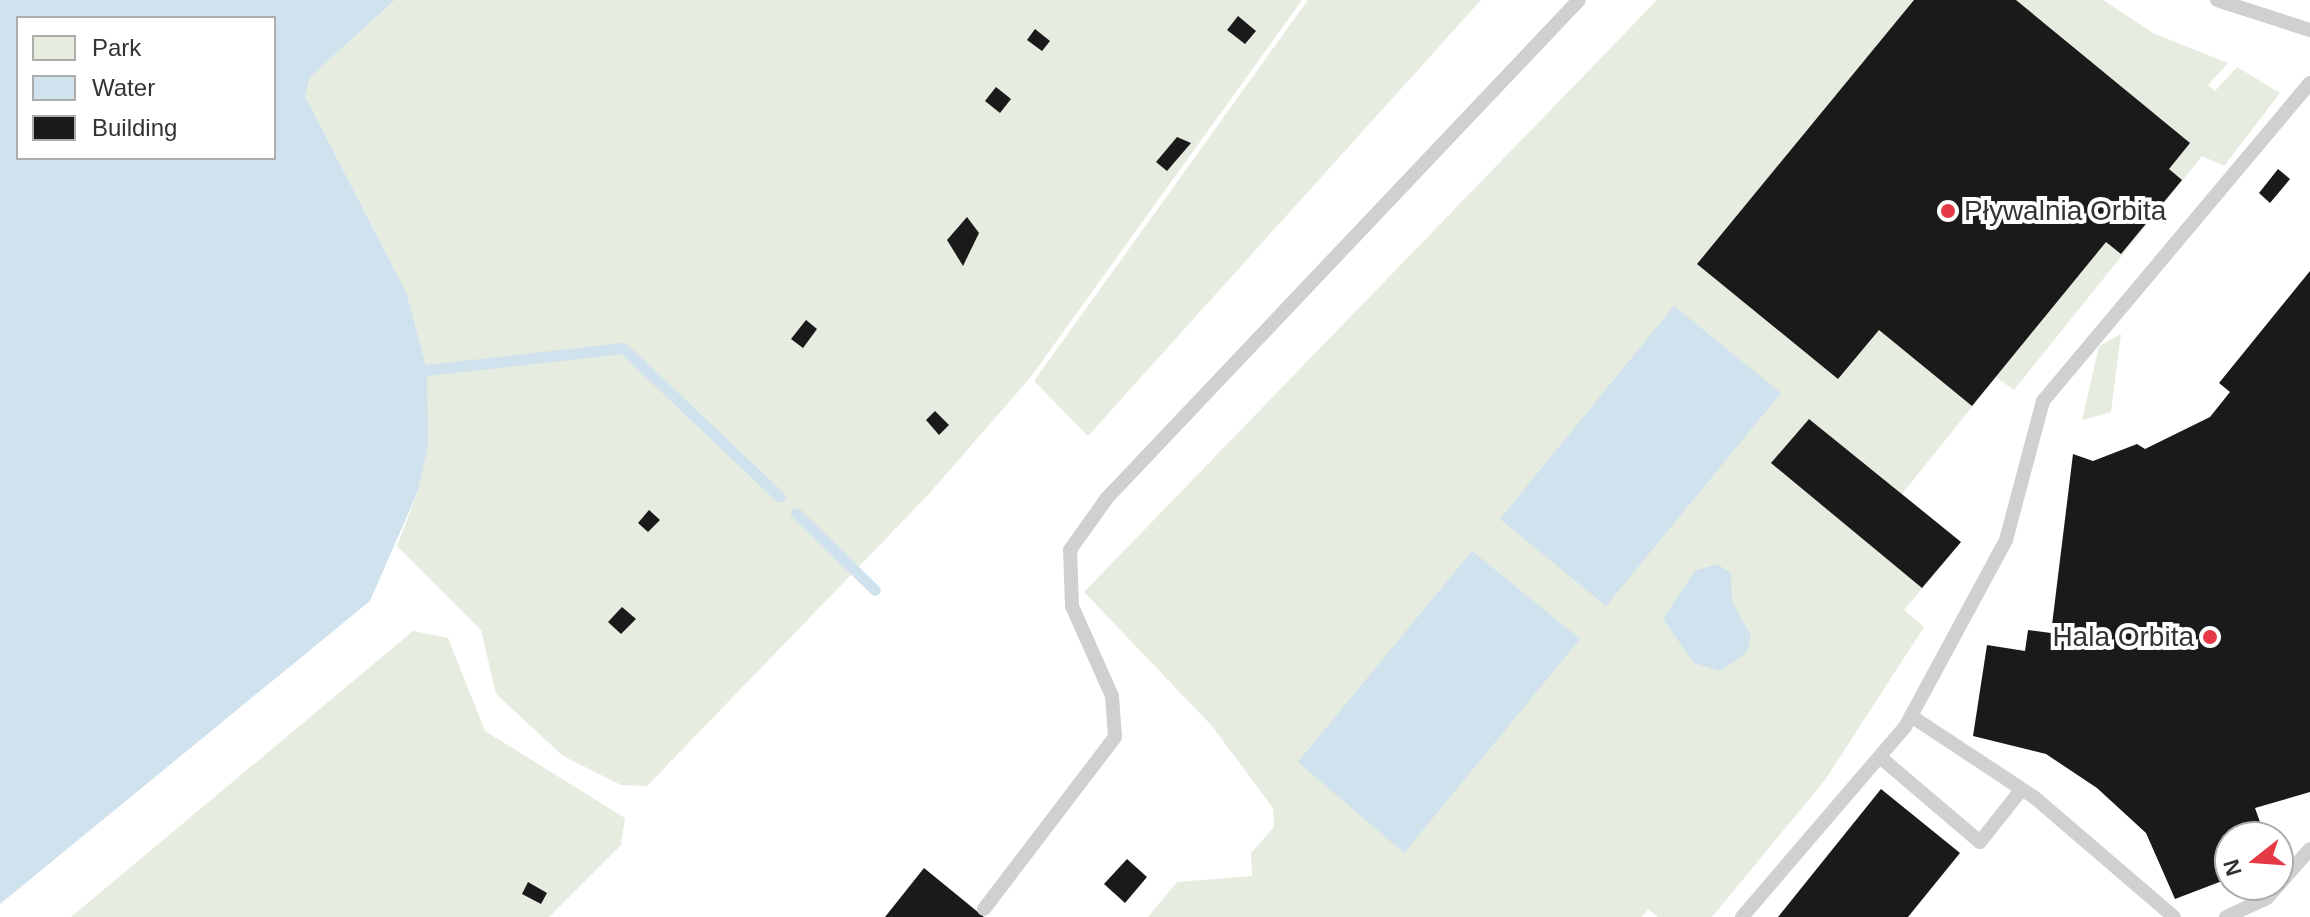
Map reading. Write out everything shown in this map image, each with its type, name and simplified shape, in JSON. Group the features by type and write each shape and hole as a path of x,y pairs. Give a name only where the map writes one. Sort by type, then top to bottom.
{"lane":[{"path":"984,909 1115,737 1112,696 1072,606 1070,550 1107,498 1579,0"},
{"path":"2217,0 2310,30"},
{"path":"1742,917 1880,757 1911,716 2006,540 2043,401 2310,83"},
{"path":"1911,716 2021,790 2174,917"},
{"path":"1880,757 1980,842 2021,790"},
{"path":"2226,917 2267,898 2310,849"}],"green space":[{"path":"395,0 1302,0 1030,378 928,495 647,786 621,785 563,756 496,694 481,630 397,546 418,491 427,370 407,294 305,96 310,77"},
{"path":"1308,0 1481,0 1088,436 1034,381"},
{"path":"1657,0 2103,0 2153,33 2228,63 2208,85 2215,91 2237,67 2280,93 2224,166 2202,156 2014,390 1996,377 1902,494 1961,542 1904,610 1924,627 1825,780 1712,917 1658,917 1648,909 1642,917 1148,917 1177,882 1252,876 1251,853 1274,827 1273,808 1212,726 1084,592"},
{"path":"2121,334 2111,412 2082,420 2099,346"},
{"path":"413,631 448,638 485,731 625,818 621,845 549,917 71,917"}],"water":[{"path":"0,0 395,0 310,77 305,96 407,294 427,370 428,445 418,491 370,601 0,904"},
{"path":"1674,306 1781,393 1606,606 1500,519"},
{"path":"1472,551 1580,639 1404,853 1298,762"},
{"path":"1717,564 1731,573 1732,602 1751,635 1747,652 1721,671 1694,663 1663,619 1695,571"}],"building":[{"name":"Pływalnia Orbita","path":"1914,0 2016,0 2190,143 2169,169 2182,180 2121,254 2106,242 1972,406 1879,330 1838,379 1697,264"},
{"path":"1238,16 1256,31 1245,44 1227,30"},
{"path":"1035,29 1050,41 1042,51 1027,40"},
{"path":"996,87 1011,99 1000,113 985,101"},
{"path":"1177,137 1191,143 1167,171 1156,162"},
{"path":"2278,169 2290,179 2270,203 2259,193"},
{"path":"967,217 979,233 963,266 947,240"},
{"path":"2310,271 2310,792 2255,808 2260,821 2214,821 2214,884 2175,899 2146,833 2097,788 2046,754 1973,736 1987,645 2025,651 2028,630 2051,633 2073,454 2093,461 2137,444 2145,449 2210,417 2230,392 2219,383"},
{"path":"806,320 817,329 803,348 791,339"},
{"path":"935,411 949,425 939,435 926,420"},
{"path":"1809,419 1961,542 1922,588 1771,463"},
{"path":"649,510 660,520 648,532 638,523"},
{"path":"622,607 636,619 621,634 608,622"},
{"path":"1881,789 1960,853 1908,917 1778,917"},
{"path":"1127,859 1147,877 1125,903 1104,884"},
{"path":"924,868 984,917 885,917"},
{"path":"528,882 547,893 541,904 522,894"}],"waterway":[{"path":"427,370 623,348 780,497"},
{"path":"796,513 875,590"}],"place":[{"name":"Pływalnia Orbita","path":"1948,211"},
{"name":"Hala Orbita","path":"2210,637"}]}
